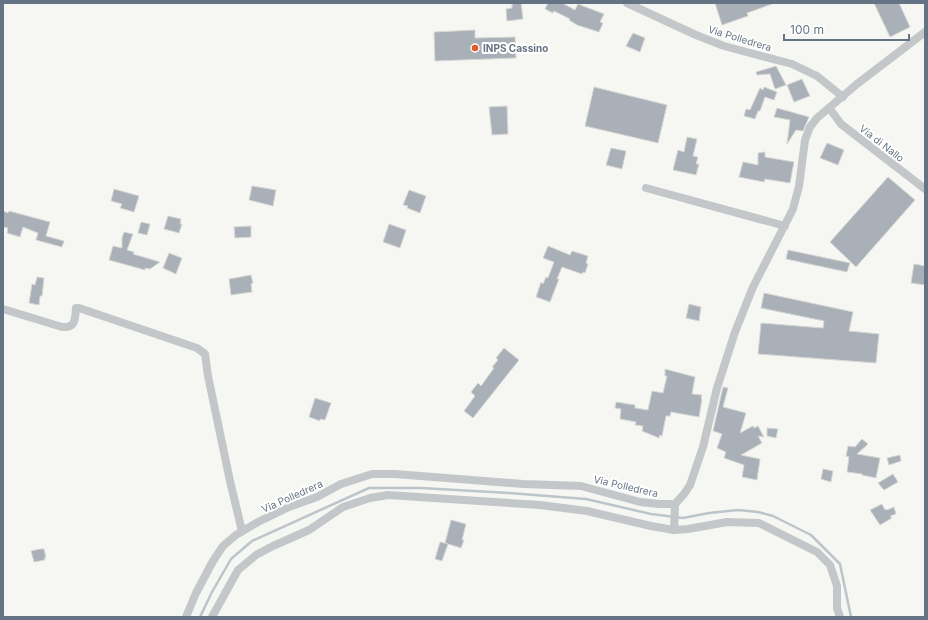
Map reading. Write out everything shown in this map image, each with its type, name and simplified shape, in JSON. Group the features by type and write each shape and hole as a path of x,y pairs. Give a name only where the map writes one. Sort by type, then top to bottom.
{"street":[{"name":"Via Polledrera","path":"627,3 696,35 724,46 792,64 817,76 843,97"},
{"path":"674,528 676,507 690,485 703,447 717,388 735,332 753,287 793,209 799,186 805,140 810,127 817,118 830,109 857,84 925,32"},
{"name":"Via di Nallo","path":"830,109 840,124 925,189"},
{"path":"646,188 785,226"},
{"path":"3,309 68,328 72,325 75,318 76,308 79,308 197,348 205,354 208,376 242,531"},
{"name":"Via Polledrera","path":"186,617 196,593 213,560 223,546 242,531 270,516 317,497 341,484 372,474 433,476 523,484 581,486 640,502 676,507"},
{"path":"212,617 238,570 247,562 273,546 309,530 343,507 370,498 388,495 540,505 587,511 651,526 674,528 688,529 727,522 759,523 817,552 830,565 837,586 837,608 840,617"}],"building":[{"path":"521,3 523,19 507,21 506,9 512,8 512,4"},
{"path":"548,3 562,3 575,10 578,4 604,14 600,22 603,23 599,32 577,25 569,20 570,19 554,11 553,13 545,9"},
{"path":"715,3 772,4 747,13 748,16 722,25"},
{"path":"874,3 899,3 910,27 890,37"},
{"name":"INPS Cassino","path":"475,30 475,38 515,37 516,58 435,61 434,32"},
{"path":"633,33 645,38 640,52 626,46"},
{"path":"776,66 786,85 775,89 770,74 757,75 756,72"},
{"path":"802,79 810,96 794,102 787,85"},
{"path":"594,87 667,105 658,143 585,126"},
{"path":"764,87 777,92 774,100 765,97 760,111 758,111 755,119 744,116 746,109 750,110 760,88 763,90"},
{"path":"507,106 508,134 492,135 489,107"},
{"path":"777,108 809,117 803,131 796,130 787,144 790,120 774,117"},
{"path":"687,137 697,139 693,156 698,157 696,164 699,164 696,175 673,170 678,150 684,152"},
{"path":"827,143 844,150 838,165 820,158"},
{"path":"611,148 626,151 622,169 606,165"},
{"path":"765,152 765,157 794,162 790,183 765,179 764,182 739,177 743,162 758,165 758,153"},
{"path":"888,177 915,200 856,267 830,242"},
{"path":"252,186 276,190 273,206 249,200"},
{"path":"114,189 139,196 134,212 120,208 122,204 111,201"},
{"path":"409,190 426,196 420,213 407,208 408,206 403,205"},
{"path":"3,211 8,213 9,211 50,222 46,236 64,241 62,247 36,240 38,233 23,227 20,237 7,233 8,228 3,227"},
{"path":"168,216 181,219 180,224 182,224 179,233 164,229"},
{"path":"141,222 150,224 147,235 138,233"},
{"path":"389,224 406,230 400,248 383,242"},
{"path":"251,226 251,237 235,238 234,227"},
{"path":"124,232 133,234 127,250 134,252 133,254 160,262 150,269 145,268 145,270 109,260 113,246 122,248 122,238"},
{"path":"548,246 570,255 572,251 588,256 586,263 588,264 585,273 583,272 582,274 562,267 550,302 536,297 541,282 543,284 546,277 548,278 554,262 543,258"},
{"path":"788,250 850,263 847,272 786,259"},
{"path":"169,253 182,258 176,274 163,268"},
{"path":"914,264 925,266 925,285 911,283"},
{"path":"251,275 253,283 251,284 252,292 231,295 229,279"},
{"path":"37,277 44,278 42,296 40,296 39,305 29,303 32,284 35,285"},
{"path":"764,293 853,312 849,331 879,334 876,363 758,354 761,323 823,328 824,321 761,308"},
{"path":"689,304 701,307 699,321 686,318"},
{"path":"504,348 519,360 473,418 464,411 475,396 471,392 478,383 481,386 494,368 492,367 498,360 496,358"},
{"path":"665,369 695,377 692,394 702,395 702,399 699,417 671,412 670,416 666,416 662,436 660,435 659,438 642,431 643,426 635,425 636,422 620,419 621,409 615,408 616,402 635,405 635,408 648,410 652,391 663,393 667,376 665,376"},
{"path":"723,387 728,388 723,407 746,413 740,433 753,426 754,428 758,426 764,437 758,436 762,443 741,455 760,459 757,480 742,477 744,465 724,458 726,452 717,448 722,434 713,431"},
{"path":"315,398 331,403 325,420 320,419 320,421 309,417"},
{"path":"767,428 778,429 776,438 767,436"},
{"path":"862,439 868,444 857,454 880,458 876,478 847,472 849,457 846,456 848,446 855,447"},
{"path":"900,455 901,461 889,465 887,458"},
{"path":"823,469 833,471 831,482 821,479"},
{"path":"893,474 898,482 884,490 878,483"},
{"path":"882,504 885,510 894,507 896,514 890,516 892,518 880,525 870,510"},
{"path":"451,520 466,524 462,540 464,540 461,548 445,543"},
{"path":"440,542 448,544 442,561 435,559"},
{"path":"44,549 46,558 44,558 45,560 34,562 31,551"}],"waterway":[{"path":"200,617 212,592 231,559 252,541 369,488 421,488 586,499 651,514 683,518 709,513 738,510 758,512 773,516 811,535 840,564 851,617"}],"place":[{"name":"INPS Cassino","path":"475,48"}]}
